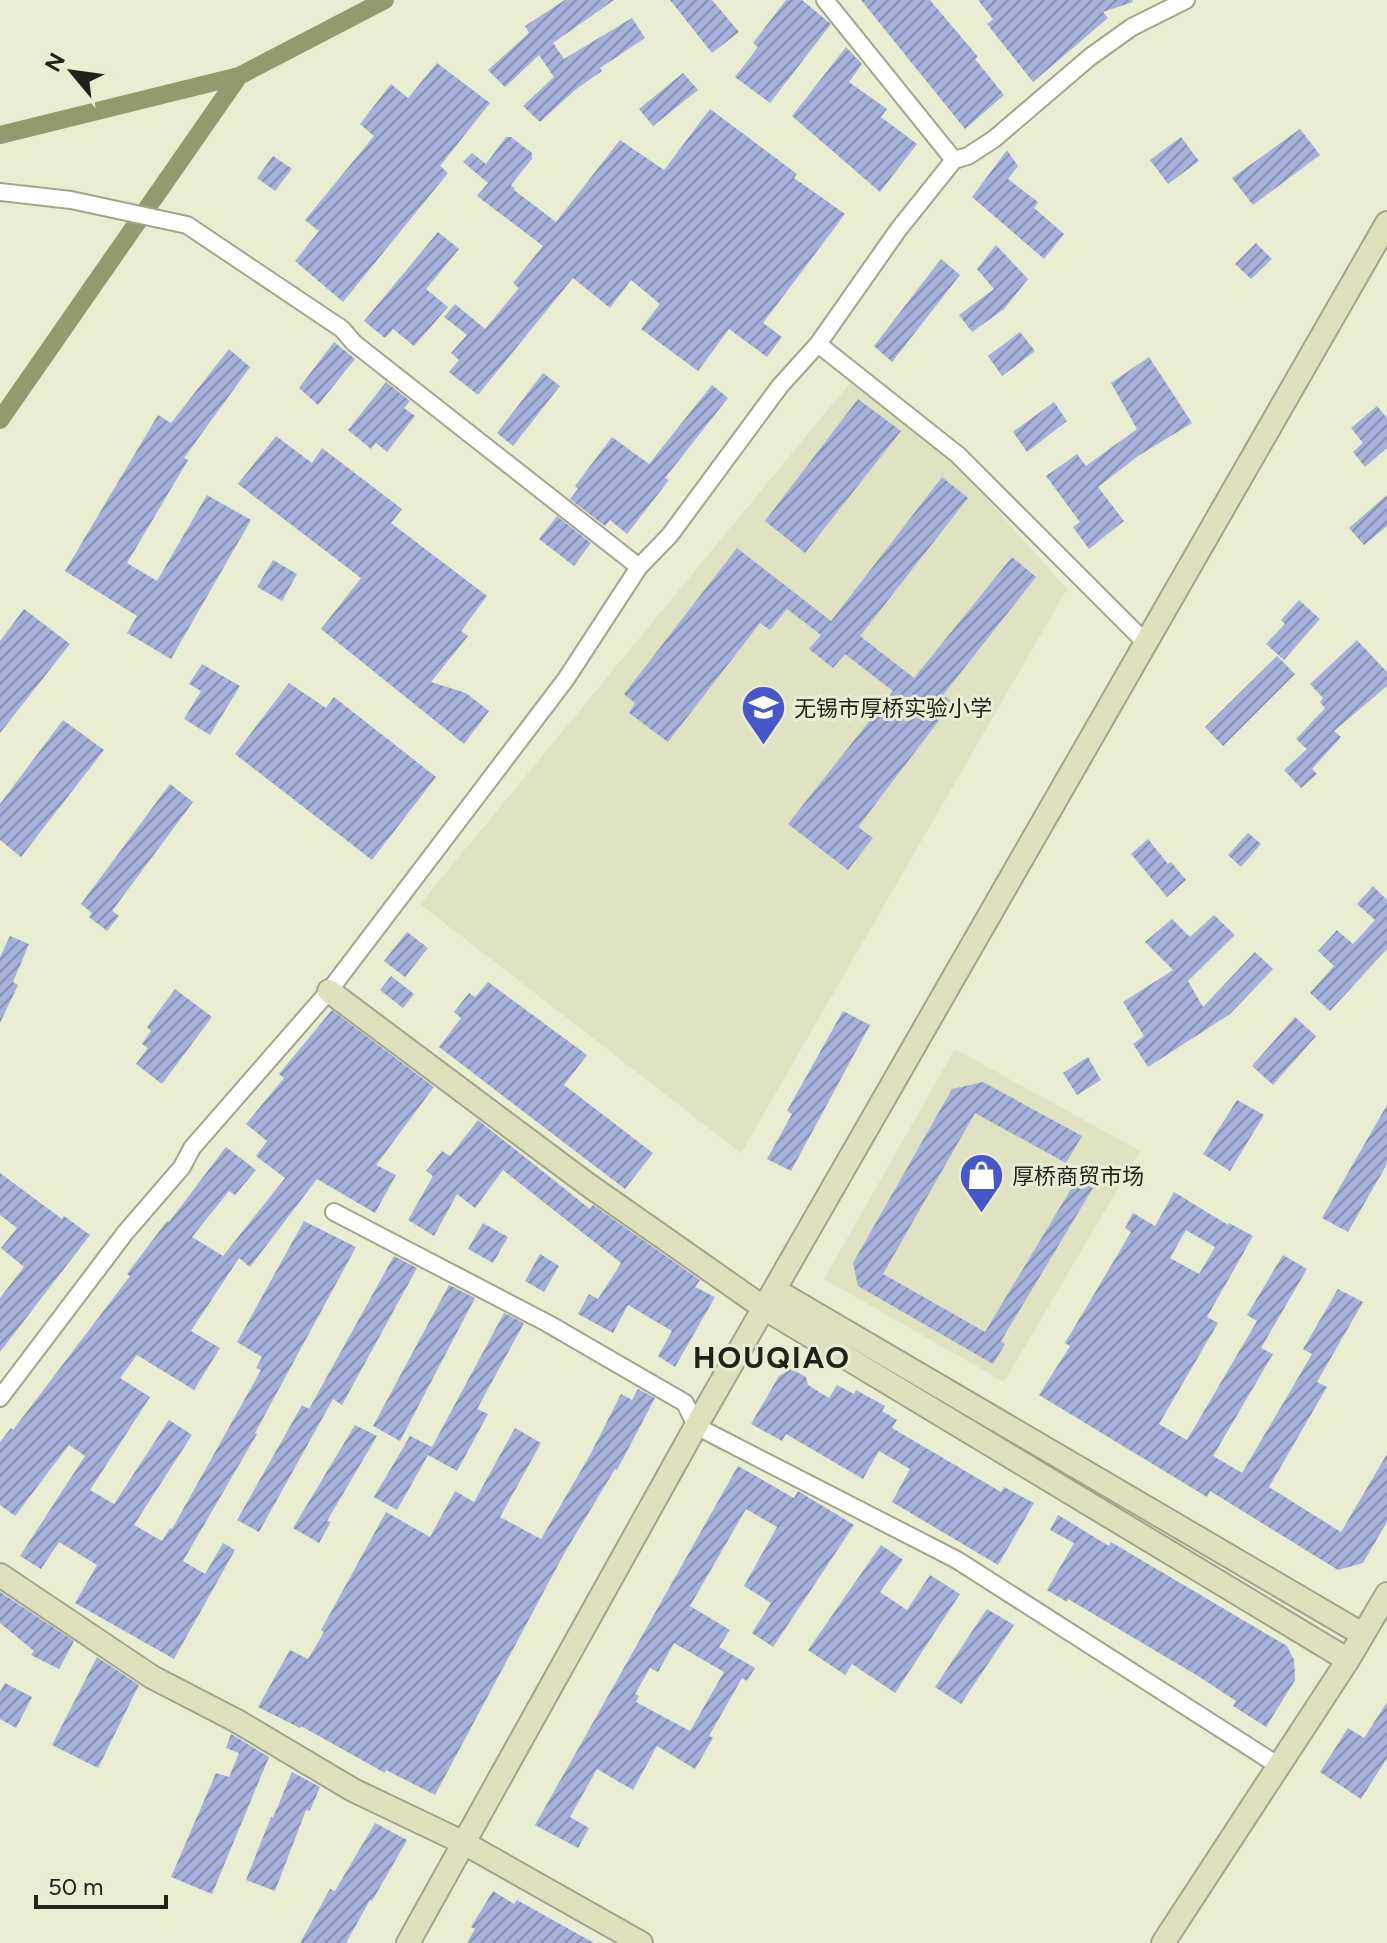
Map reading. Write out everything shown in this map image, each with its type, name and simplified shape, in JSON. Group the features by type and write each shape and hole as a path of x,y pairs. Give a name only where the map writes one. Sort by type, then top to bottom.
{"street":[{"path":"825,0 954,160"},
{"path":"0,1398 125,1233 182,1167 192,1148 329,991 566,679 639,567 670,535 780,386 818,344 898,230 954,160 968,156 994,139 1090,57 1132,27 1186,0"},
{"path":"0,192 71,200 187,225 342,329 354,343 639,567"},
{"path":"408,1943 696,1426 1387,223"},
{"path":"818,344 958,455 1146,643"},
{"path":"329,991 587,1184 1348,1660"},
{"path":"334,1212 547,1323 685,1403 696,1426 957,1560 1279,1766"},
{"path":"769,1299 1362,1634"},
{"path":"0,1575 152,1677 237,1721 353,1790 464,1843 641,1943"},
{"path":"1163,1943 1348,1660 1387,1594"}],"shaded area":[{"name":"无锡市厚桥实验小学","path":"850,383 953,461 1067,589 741,1153 420,904"},
{"name":"厚桥商贸市场","path":"955,1049 1140,1151 1004,1382 824,1279"}],"building":[{"path":"565,0 614,0 553,43 564,59 632,18 645,38 600,68 602,71 575,90 540,122 523,106 554,77 539,55 505,87 488,70 529,33 525,26"},
{"path":"670,0 712,0 739,32 712,53"},
{"path":"786,0 802,0 831,24 770,103 735,77 758,47 753,43"},
{"path":"861,0 930,0 978,57 975,59 1004,95 965,129"},
{"path":"978,0 1133,2 1103,12 1108,18 1033,82 987,24 993,19"},
{"path":"846,47 862,64 849,82 887,109 881,117 917,144 880,192 792,116"},
{"path":"437,63 490,103 440,166 448,173 343,302 295,261 319,231 305,220 374,136 360,124 391,84 408,98"},
{"path":"683,73 698,90 653,126 639,109"},
{"path":"710,109 797,174 794,178 845,214 763,323 782,337 767,357 729,329 698,371 641,329 660,304 631,280 610,308 573,278 478,395 449,372 459,360 451,353 467,335 444,317 455,304 485,329 519,288 513,283 543,246 477,196 488,183 463,162 472,153 486,164 506,137 511,137 532,153 532,159 511,185 556,222 620,140 664,170"},
{"path":"1300,129 1320,155 1253,205 1232,178"},
{"path":"1181,137 1199,161 1168,184 1150,160"},
{"path":"1007,150 1018,166 1008,179 1038,202 1034,208 1064,234 1044,259 972,197"},
{"path":"273,156 292,169 275,191 257,178"},
{"path":"438,232 459,249 426,289 448,307 414,346 393,329 385,338 364,321"},
{"path":"1256,243 1272,259 1251,279 1235,264"},
{"path":"996,245 1028,279 1004,309 972,332 959,315 994,289 977,269"},
{"path":"941,259 960,275 892,362 874,346"},
{"path":"1020,332 1035,351 1002,376 988,356"},
{"path":"334,342 355,359 318,405 299,388"},
{"path":"229,349 250,367 184,458 188,460 127,563 157,581 207,495 251,520 171,659 127,633 137,616 65,571 158,415 171,423"},
{"path":"1149,357 1192,423 1138,456 1098,487 1124,521 1089,549 1073,527 1080,522 1046,476 1077,454 1086,466 1137,429 1111,383"},
{"path":"543,373 560,386 513,446 497,433"},
{"path":"386,382 410,401 404,408 415,416 387,452 376,443 371,449 348,430"},
{"path":"712,385 728,398 665,478 669,480 627,534 610,520 605,526 570,499 578,489 575,486 612,437 649,464"},
{"path":"858,399 901,431 805,553 765,521"},
{"path":"1054,402 1067,421 1027,452 1013,432"},
{"path":"1377,406 1387,418 1387,448 1365,467 1353,452 1363,443 1351,428"},
{"path":"276,436 312,463 322,448 402,509 391,523 487,596 461,631 468,636 431,682 466,693 489,711 464,744 321,629 361,578 238,484"},
{"path":"942,477 968,498 860,636 914,678 1012,557 1036,577 943,695 953,702 858,827 873,838 848,870 788,824 893,691 845,654 833,668 809,649 821,635 787,609 770,630 760,623 668,742 629,713 635,703 624,694 737,548 831,621"},
{"path":"1387,495 1387,526 1364,545 1349,528"},
{"path":"557,516 591,543 574,566 539,539"},
{"path":"273,560 297,574 282,601 257,587"},
{"path":"1299,600 1320,619 1284,660 1266,644 1285,624 1281,620"},
{"path":"24,609 70,644 0,733 0,641"},
{"path":"1357,640 1387,672 1387,686 1334,731 1341,737 1312,769 1317,774 1301,788 1284,770 1307,749 1296,739 1325,708 1320,702 1323,698 1310,684"},
{"path":"1277,656 1295,674 1223,746 1205,727"},
{"path":"202,664 240,686 210,735 184,719 201,691 189,684"},
{"path":"289,683 326,708 334,697 436,777 372,860 235,754"},
{"path":"63,720 104,750 21,857 0,840 0,804"},
{"path":"170,784 193,802 112,911 119,916 107,931 89,917 92,913 81,904"},
{"path":"1248,833 1261,844 1241,867 1228,855"},
{"path":"1148,839 1186,880 1167,897 1131,854"},
{"path":"1373,886 1387,900 1387,949 1330,1011 1310,993 1334,966 1318,951 1337,930 1353,944 1375,920 1357,904"},
{"path":"1214,915 1235,935 1188,981 1203,1007 1255,952 1273,969 1230,1014 1148,1067 1133,1044 1144,1036 1123,1002 1173,970 1145,942 1172,919 1190,937"},
{"path":"407,932 428,948 405,977 384,961"},
{"path":"10,936 29,944 13,982 18,985 0,1023 0,957"},
{"path":"391,976 414,994 403,1008 380,990"},
{"path":"488,982 587,1055 564,1085 653,1153 625,1189 439,1047 461,1018 454,1012 469,993 475,997"},
{"path":"175,989 212,1017 162,1084 136,1064 148,1048 142,1044 151,1031 147,1027"},
{"path":"332,1010 434,1087 376,1165 396,1175 375,1213 317,1179 250,1267 239,1258 191,1331 220,1348 194,1390 137,1355 120,1378 150,1397 90,1490 114,1504 169,1420 192,1435 134,1525 162,1541 172,1529 261,1370 256,1368 262,1357 237,1342 304,1221 356,1247 257,1434 183,1561 205,1574 223,1543 235,1550 174,1659 75,1603 97,1565 59,1542 41,1569 20,1556 85,1456 69,1445 15,1516 0,1505 0,1442 11,1428 13,1430 130,1276 127,1274 226,1147 256,1170 235,1195 229,1191 192,1237 223,1256 285,1178 256,1156 267,1141 246,1124 284,1078 279,1074"},
{"path":"843,1011 870,1025 791,1171 767,1159 792,1114 787,1111"},
{"path":"1295,1017 1316,1036 1273,1085 1252,1066"},
{"path":"1088,1057 1101,1080 1077,1095 1063,1073"},
{"path":"983,1082 1082,1136 1066,1163 975,1113 883,1274 985,1332 1077,1179 1093,1188 1001,1341 1005,1344 993,1364 858,1286 853,1263 952,1089"},
{"path":"1237,1100 1264,1115 1230,1171 1203,1154"},
{"path":"1387,1105 1387,1164 1348,1232 1322,1218"},
{"path":"478,1120 590,1209 593,1205 700,1280 695,1287 715,1297 675,1367 658,1356 672,1331 628,1305 613,1333 578,1314 589,1294 598,1299 621,1263 503,1170 475,1208 457,1194 434,1236 408,1220 433,1176 426,1171 442,1151 450,1156"},
{"path":"0,1173 62,1219 64,1216 90,1235 0,1352 0,1298 24,1267 1,1248 17,1228 0,1215"},
{"path":"1174,1192 1228,1225 1253,1236 1207,1317 1218,1323 1159,1424 1187,1440 1257,1321 1247,1315 1283,1255 1307,1269 1261,1348 1273,1354 1213,1456 1242,1473 1312,1354 1303,1349 1338,1289 1363,1302 1317,1382 1327,1387 1269,1487 1341,1532 1387,1454 1387,1522 1363,1563 1338,1570 1210,1491 1207,1497 1039,1395 1070,1346 1065,1343 1131,1232 1125,1228 1133,1213 1155,1226","holes":["1186,1230 1215,1247 1199,1274 1170,1258"]},
{"path":"483,1223 508,1237 493,1263 468,1249"},
{"path":"540,1254 559,1266 544,1292 525,1281"},
{"path":"394,1256 417,1268 342,1405 333,1399 259,1532 237,1520 302,1405 309,1409"},
{"path":"449,1285 475,1298 400,1441 373,1426"},
{"path":"504,1313 524,1323 477,1409 488,1414 457,1471 428,1455 397,1510 374,1497 410,1436 432,1447"},
{"path":"791,1369 806,1377 808,1385 829,1398 837,1385 854,1394 856,1390 885,1406 882,1411 897,1420 892,1428 1001,1492 1004,1487 1034,1503 998,1565 892,1502 910,1469 879,1451 863,1479 786,1434 782,1441 751,1424 779,1376"},
{"path":"638,1389 655,1398 617,1470 565,1552 435,1795 386,1770 385,1773 301,1726 258,1707 290,1650 308,1659 386,1512 430,1537 455,1491 474,1502 515,1428 541,1443 500,1517 541,1539 621,1394 632,1400"},
{"path":"355,1425 377,1436 327,1521 331,1522 319,1543 293,1528"},
{"path":"738,1466 794,1498 798,1491 854,1525 773,1647 752,1633 771,1603 744,1586 777,1527 746,1509 690,1606 730,1630 719,1647 755,1668 747,1681 742,1678 709,1736 713,1738 695,1769 657,1746 633,1790 597,1769 570,1817 589,1828 578,1848 535,1825","holes":["674,1643 724,1672 690,1731 636,1702 639,1696 635,1694 650,1668 658,1672"]},
{"path":"1058,1515 1109,1546 1111,1542 1287,1646 1294,1660 1295,1680 1266,1727 1233,1706 1236,1701 1198,1676 1068,1599 1067,1602 1047,1590 1074,1543 1050,1530"},
{"path":"881,1545 903,1560 880,1592 907,1610 930,1575 960,1594 895,1693 852,1664 845,1675 808,1650"},
{"path":"0,1592 74,1641 59,1669 31,1655 34,1651 0,1623"},
{"path":"987,1609 1014,1625 961,1704 935,1687"},
{"path":"97,1657 139,1685 98,1768 52,1745"},
{"path":"5,1683 32,1697 16,1728 0,1719 0,1692"},
{"path":"1387,1702 1387,1758 1361,1799 1320,1772 1348,1728 1364,1738"},
{"path":"231,1734 269,1757 212,1894 171,1877 216,1773 229,1777 239,1753 226,1748"},
{"path":"292,1772 320,1787 310,1811 306,1810 275,1891 246,1880"},
{"path":"375,1823 407,1840 346,1943 300,1943 330,1889 335,1891"},
{"path":"493,1891 514,1904 517,1900 594,1943 467,1943 475,1929 471,1927"}],"waterway":[{"path":"0,135 239,76 385,0"},
{"path":"0,420 239,76"}],"place":[{"name":"无锡市厚桥实验小学","path":"763,747"},
{"name":"厚桥商贸市场","path":"981,1215"}],"district":[{"name":"HOUQIAO","path":"772,1357"}]}
